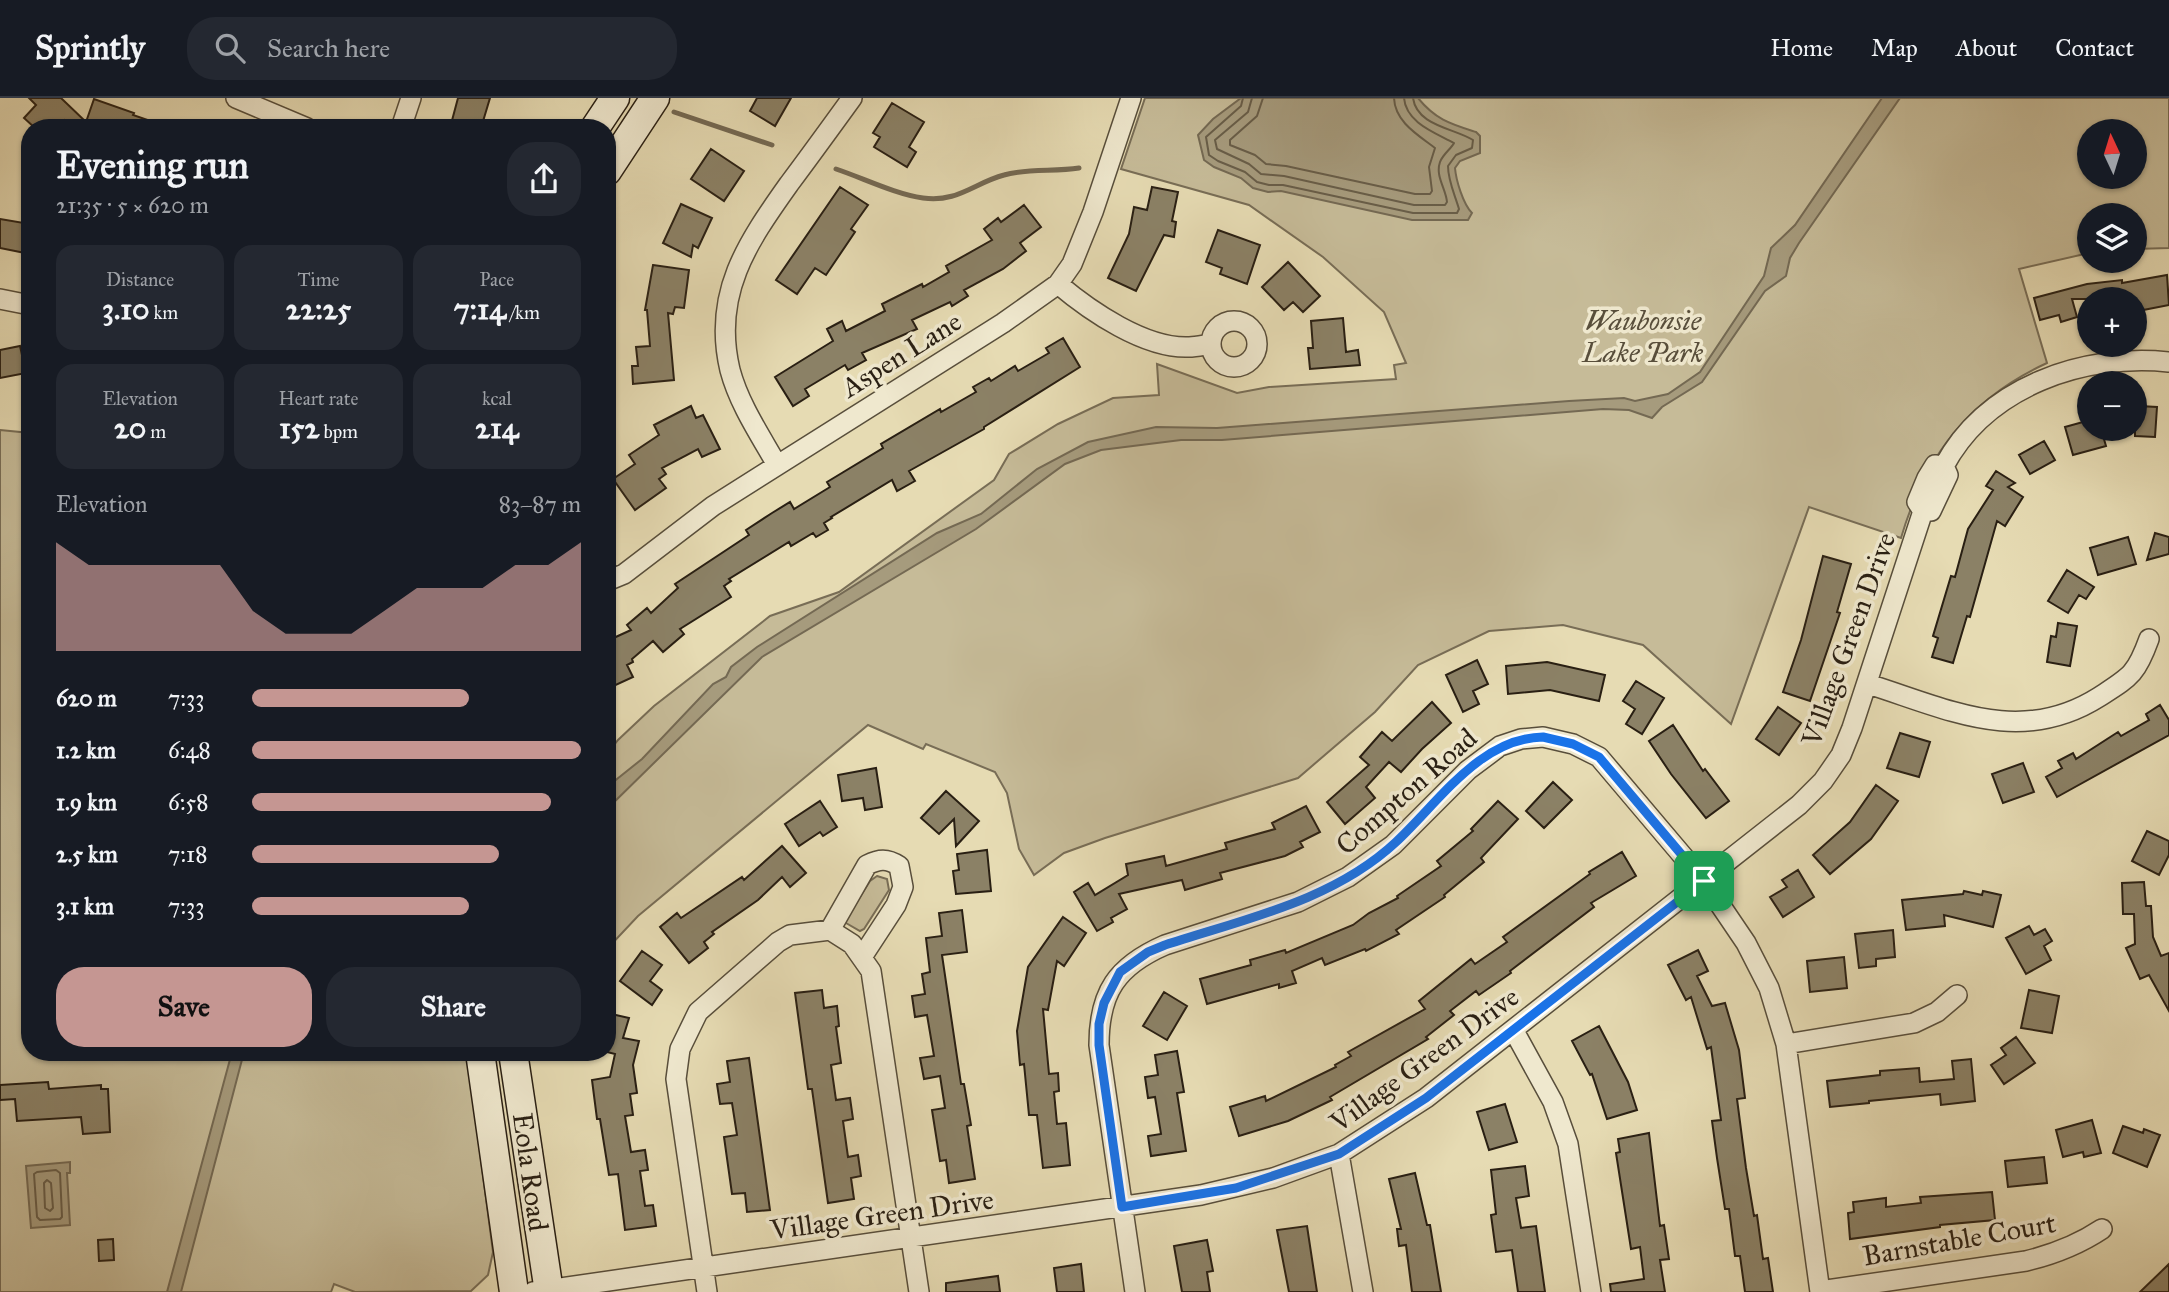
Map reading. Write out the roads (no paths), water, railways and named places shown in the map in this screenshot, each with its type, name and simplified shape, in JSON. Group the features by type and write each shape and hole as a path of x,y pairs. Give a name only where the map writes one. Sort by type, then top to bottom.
{"main road":[{"path":"601,119 615,98"},
{"path":"616,157 655,98"},
{"name":"Eola Road","path":"481,1061 514,1292"},
{"name":"Eola Road","path":"514,1061 544,1291"}],"street":[{"path":"236,98 286,119"},
{"path":"404,119 411,98"},
{"path":"777,465 743,403 731,370 726,332 729,295 735,273 758,227 852,98"},
{"name":"Aspen Lane","path":"616,577 624,574 683,527 1019,313 1058,284 1072,264 1093,212 1130,98"},
{"path":"1058,284 1098,315 1135,333 1175,346 1211,344"},
{"path":"0,299 21,303"},
{"name":"Village Green Drive","path":"544,1291 1236,1188 1339,1154 1426,1098 1514,1031 1799,805 1823,781 1841,755 1868,684 1923,511 1917,502 1920,492 1935,466 1944,466 1968,433 1991,411 2014,394 2068,370 2113,360 2169,362"},
{"path":"1868,684 1977,719 2008,723 2039,721 2062,716 2086,705 2127,679 2140,664 2149,639"},
{"name":"Compton Road","path":"1135,1292 1099,1045 1101,1013 1120,972 1148,952 1298,902 1348,877 1393,845 1468,770 1500,746 1521,739 1543,737 1573,744 1599,757 1704,881 1757,961 1774,1002 1786,1044 1820,1292"},
{"path":"830,930 867,865 878,860 890,860 899,866 903,887 895,905 862,957"},
{"path":"707,1292 676,1079 684,1039 698,1012 778,942 790,935 830,930 852,944 871,971 919,1292"},
{"path":"1786,1044 1914,1023 1937,1013 1957,995"},
{"path":"1514,1031 1553,1102 1568,1144 1591,1292"},
{"path":"1339,1154 1363,1292"},
{"name":"Barnstable Court","path":"1820,1292 2026,1261 2056,1254 2080,1244 2102,1229"}],"water":[{"path":"1241,98 1418,98 1451,124 1476,132 1480,136 1480,153 1460,161 1455,168 1460,192 1472,213 1468,220 1412,220 1281,191 1268,192 1253,188 1241,178 1204,160 1198,135 1213,119"},
{"path":"1882,98 1900,98 1799,243 1790,258 1786,276 1765,291 1702,382 1662,407 1652,418 1629,410 1603,409 1222,440 1181,440 1101,450 1065,464 976,529 762,657 616,800 616,780 642,759 713,684 726,677 731,667 757,647 937,533 981,514 1037,469 1088,442 1156,427 1217,428 1569,401 1624,398 1635,401 1668,394 1700,372 1764,276 1771,248 1795,225"},
{"path":"230,1061 242,1061 181,1292 167,1292"},
{"path":"70,1162 70,1173 67,1173 70,1225 31,1228 26,1166"}],"waterway":[{"path":"674,112 772,145"},
{"path":"836,169 901,193 935,199 956,195 993,178 1013,173 1079,168"}],"park label":[{"name":"Waubonsie Lake Park","path":"1643,336"}]}
